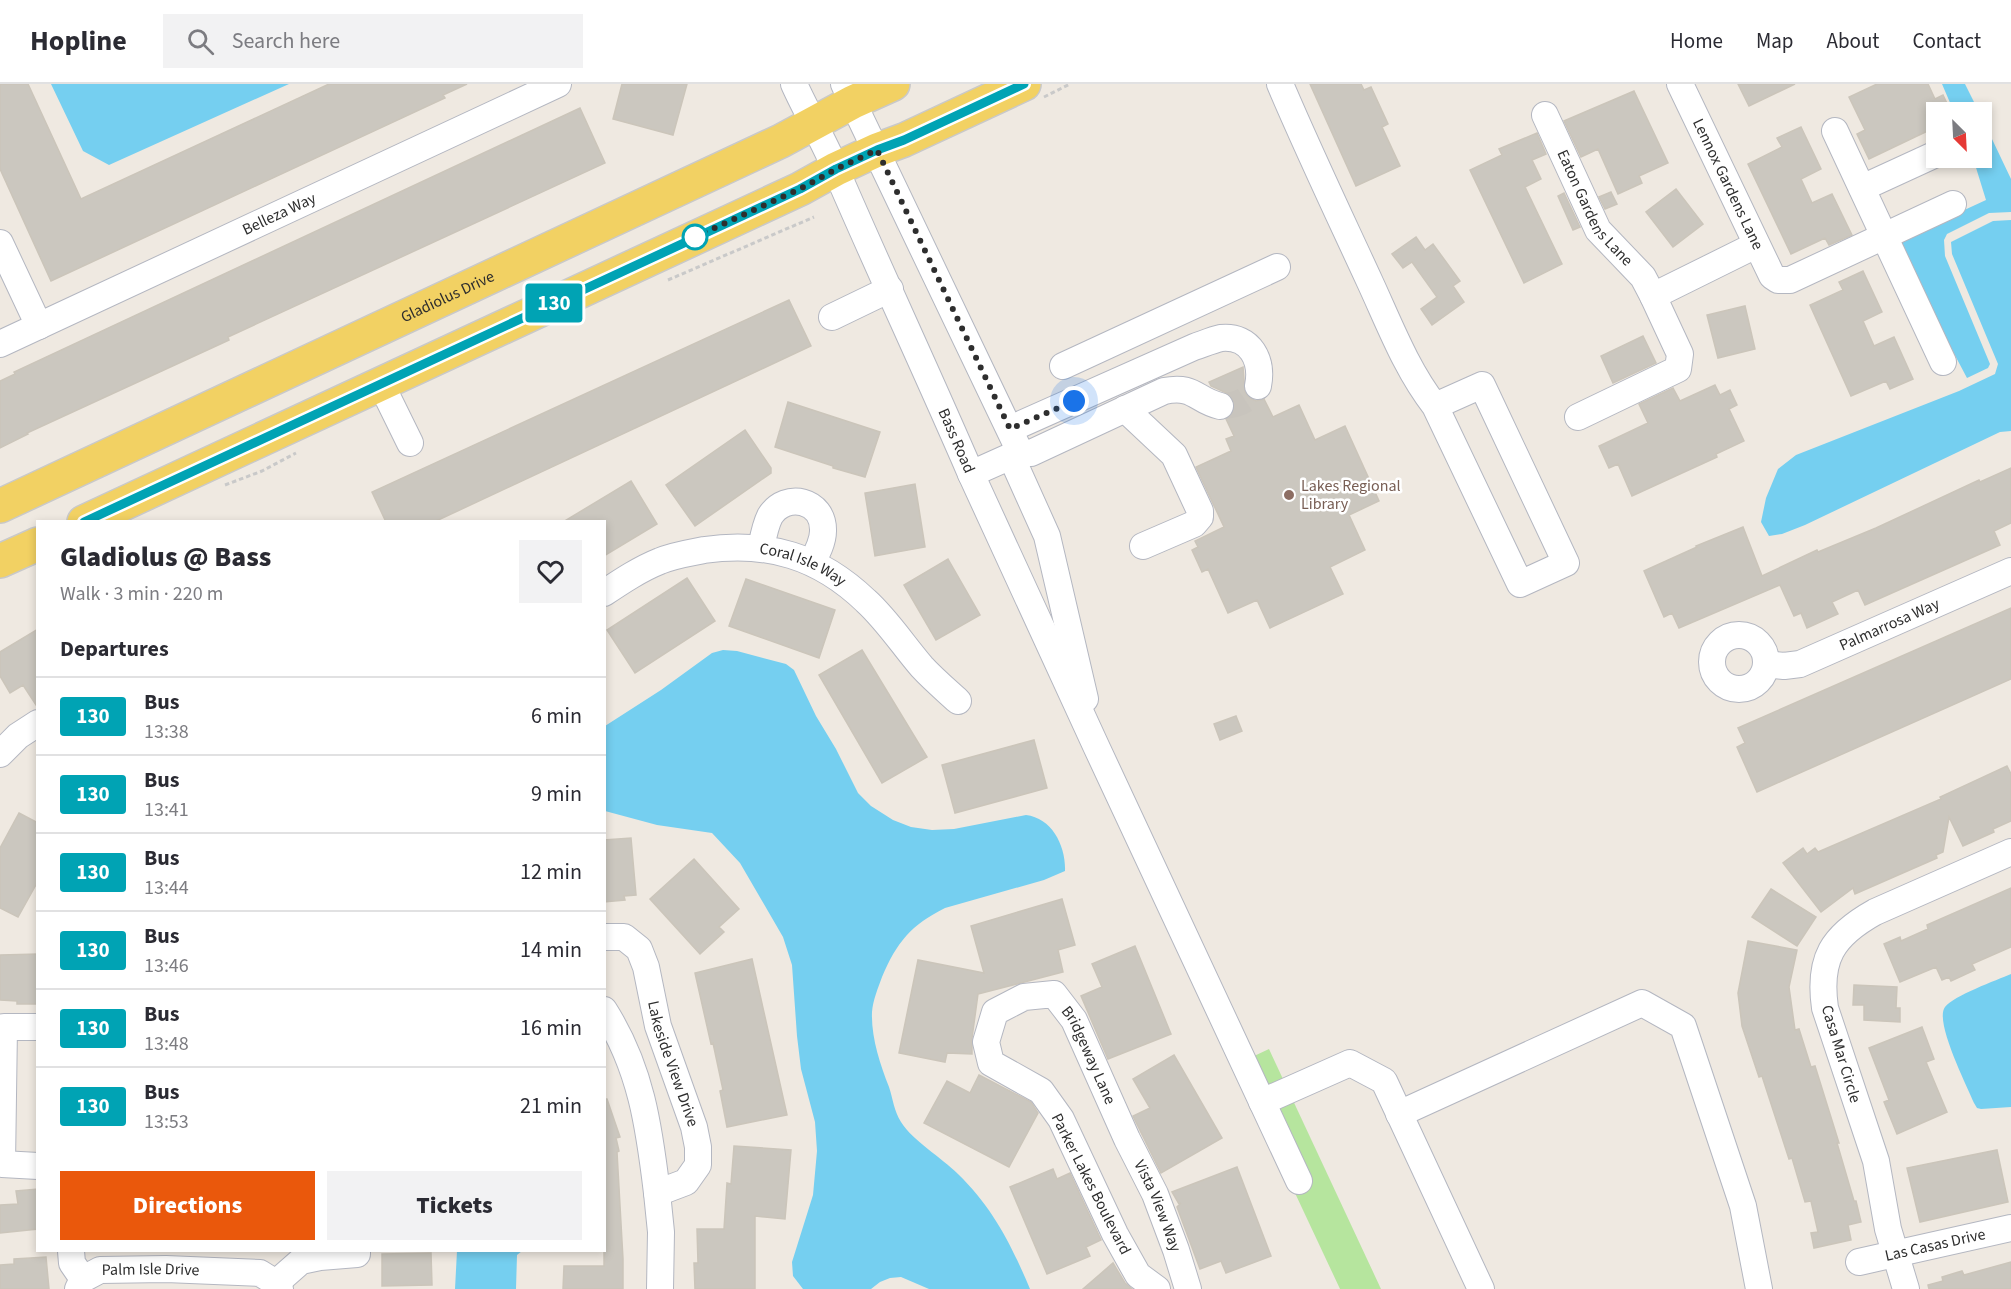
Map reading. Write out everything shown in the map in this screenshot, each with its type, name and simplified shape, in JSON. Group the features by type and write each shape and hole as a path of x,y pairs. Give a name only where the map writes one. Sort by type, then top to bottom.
{"main road":[{"name":"Gladiolus Drive","path":"0,506 781,141 813,124 849,93 892,84"},
{"path":"88,520 800,189 836,169 1024,84"},
{"path":"0,561 36,545"}],"street":[{"name":"Belleza Way","path":"0,344 558,84"},
{"name":"Bass Road","path":"794,84 836,169 971,474 1014,446"},
{"path":"1280,84 1398,343 1420,387 1435,406 1520,584 1566,563 1482,385 1435,406"},
{"name":"Lennox Gardens Lane","path":"1680,84 1772,276 1778,280 1790,280 1885,236"},
{"path":"849,93 1014,446 1047,536 1096,746"},
{"name":"Eaton Gardens Lane","path":"1545,115 1598,230 1643,277 1680,354 1678,369 1578,417"},
{"path":"1835,131 1943,362"},
{"path":"1862,188 1926,159"},
{"path":"1885,236 1953,204"},
{"path":"0,243 39,326"},
{"path":"1653,296 1756,245"},
{"path":"1063,366 1276,267"},
{"path":"832,317 890,289"},
{"path":"1143,330 1159,362"},
{"path":"1014,446 1159,362 1223,338 1245,343 1253,351 1259,362 1261,373 1258,386"},
{"path":"381,384 410,443"},
{"path":"1014,446 1031,453 1164,391 1177,388 1187,390 1211,404 1220,406"},
{"path":"1125,409 1174,455 1200,511 1200,517 1194,524 1143,546"},
{"path":"971,474 1299,1181"},
{"path":"761,548 771,515 778,508 792,502 804,501 815,510 822,525 821,540 812,562"},
{"name":"Coral Isle Way","path":"606,591 644,568 679,554 719,548 761,548 791,554 812,562 836,576 868,602 923,668 958,701"},
{"name":"Palmarrosa Way","path":"1766,664 1784,666 1800,664 2011,571"},
{"path":"0,754 18,736 36,724"},
{"name":"Casa Mar Circle","path":"1906,1289 1888,1228 1876,1161 1825,1008 1822,988 1825,967 1831,952 1843,934 1857,922 2011,852"},
{"name":"Lakeside View Drive","path":"606,938 624,937 639,949 646,967 658,1026 694,1127 698,1147 698,1165 686,1182 657,1193"},
{"name":"Bridgeway Lane","path":"991,1063 986,1042 995,1012 1024,996 1054,994 1074,1020 1121,1126"},
{"path":"1399,1114 1642,1003 1683,1026 1743,1206 1758,1289"},
{"path":"606,1014 627,1053 650,1131 661,1250 660,1289"},
{"path":"36,1027 4,1027 2,1164 36,1166"},
{"name":"Parker Lakes Boulevard","path":"991,1063 1041,1091 1061,1119 1115,1234 1138,1275 1157,1289"},
{"path":"1262,1102 1350,1063 1384,1081 1481,1289"},
{"name":"Vista View Way","path":"1121,1126 1155,1194 1188,1289"},
{"name":"Las Casas Drive","path":"1859,1262 2011,1228"},
{"name":"Palm Isle Drive","path":"71,1252 72,1263 81,1284 100,1270 219,1261 260,1273 278,1286 301,1261 357,1254 357,1252"}],"green space":[{"path":"1269,1049 1381,1289 1340,1289 1235,1065"}],"water":[{"path":"51,84 289,84 109,165 83,151"},
{"path":"1942,84 1965,84 1974,102 1950,102"},
{"path":"1992,139 2011,179 2011,212 1989,213 1947,234 1944,240 1945,256 1990,364 1988,368 1967,378 1895,242 1986,200 1976,168 1992,168"},
{"path":"2011,220 2011,431 2000,432 1805,525 1782,534 1769,536 1761,522 1766,498 1778,469 1796,455 1959,391 1995,374 1998,364 1952,254 1951,242 1993,221"},
{"path":"723,650 737,651 786,664 794,670 858,793 871,806 893,820 911,827 932,830 954,829 1026,815 1035,817 1050,827 1060,843 1065,871 1044,880 945,908 914,928 893,954 882,977 872,1012 873,1031 882,1069 901,1122 913,1136 958,1174 981,1200 1000,1227 1030,1289 929,1289 901,1277 880,1282 871,1289 803,1289 793,1276 792,1262 813,1195 817,1151 815,1122 801,1069 792,965 783,937 740,863 712,833 657,825 606,811 606,725 661,690 712,653"},
{"path":"2011,974 2011,1107 1981,1109 1977,1108 1974,1103 1947,1039 1943,1014 1945,1007 1957,998"},
{"path":"457,1252 521,1252 517,1255 516,1289 455,1289"}],"building":[{"path":"0,84 28,84 81,199 329,84 467,84 443,95 445,98 51,281 0,169"},
{"path":"622,84 687,84 673,135 613,119"},
{"path":"1310,84 1361,84 1364,90 1371,87 1388,124 1382,127 1400,166 1356,186"},
{"path":"1738,84 1795,84 1749,106"},
{"path":"1877,84 1928,84 1935,99 1943,95 1946,102 1926,102 1926,132 1869,159 1857,134 1865,130 1849,97"},
{"path":"1634,91 1668,163 1639,176 1642,183 1618,194 1598,149 1581,157 1564,121"},
{"path":"580,108 605,163 228,337 229,340 27,433 0,448 0,381 15,374 14,372"},
{"path":"1801,127 1821,169 1801,179 1812,203 1832,194 1852,235 1829,245 1825,238 1791,254 1748,164 1782,147 1777,138"},
{"path":"1537,133 1546,154 1532,160 1541,179 1525,187 1562,264 1524,283 1470,170 1502,155 1499,149"},
{"path":"1676,189 1703,224 1673,247 1646,212"},
{"path":"1611,192 1617,204 1605,209 1599,197"},
{"path":"1564,193 1580,227 1573,230 1558,196"},
{"path":"1416,237 1425,250 1433,244 1460,281 1453,286 1464,302 1432,325 1421,309 1437,297 1412,262 1403,268 1392,254"},
{"path":"1863,271 1882,312 1863,321 1874,346 1894,337 1913,379 1890,389 1886,381 1851,396 1810,305 1843,290 1839,282"},
{"path":"789,300 811,346 438,520 385,520 372,492"},
{"path":"1745,306 1755,349 1718,358 1707,315"},
{"path":"1643,336 1656,363 1613,383 1601,356"},
{"name":"Lakes Regional Library","path":"1243,367 1245,392 1256,401 1264,399 1273,417 1299,405 1315,440 1345,426 1379,501 1349,515 1365,550 1330,567 1343,594 1270,628 1257,600 1228,613 1208,569 1202,572 1192,550 1198,547 1195,541 1224,527 1196,467 1231,451 1226,439 1234,436 1226,419 1234,411 1231,395 1211,386 1209,382"},
{"path":"1715,385 1720,395 1730,390 1737,405 1729,409 1744,441 1716,454 1717,457 1632,496 1618,464 1609,468 1599,446 1648,423 1639,404 1673,388 1680,401"},
{"path":"788,402 880,432 865,477 775,447"},
{"path":"745,430 771,468 771,473 695,526 666,485"},
{"path":"2011,468 2011,523 1994,531 2000,545 1865,605 1858,590 1832,602 1838,614 1807,628 1801,613 1794,616 1780,585 1679,628 1672,613 1664,617 1644,571 1743,527 1762,576 1817,550 1818,552 1876,528 1979,480 1980,482"},
{"path":"631,481 657,524 606,555 606,520 566,520"},
{"path":"915,484 925,547 875,556 865,493"},
{"path":"948,559 980,615 936,640 904,585"},
{"path":"687,578 715,621 635,673 607,630"},
{"path":"746,579 835,610 819,658 729,626"},
{"path":"2011,608 2011,679 1757,792 1737,747 1745,743 1738,728"},
{"path":"36,630 36,705 23,685 10,693 0,676 0,652"},
{"path":"862,650 927,757 882,783 819,675"},
{"path":"1236,716 1242,731 1220,740 1214,724"},
{"path":"1034,740 1047,788 955,813 942,765"},
{"path":"2007,766 2011,774 2011,821 1993,829 1994,832 1963,846 1949,817 1943,852 1936,855 1937,858 1855,894 1853,888 1821,912 1783,863 1803,848 1807,854 1815,848 1818,852 1941,799 1940,797"},
{"path":"19,813 36,822 36,885 18,917 0,908 0,848"},
{"path":"631,838 636,895 624,896 625,900 606,902 606,840"},
{"path":"694,859 739,909 719,927 724,932 700,954 650,899"},
{"path":"2011,888 2011,947 1972,964 1975,970 1951,981 1949,977 1942,980 1936,967 1900,982 1884,944 1900,937 1901,941 1928,929 1927,925"},
{"path":"1771,889 1816,917 1797,946 1752,917"},
{"path":"1062,899 1075,945 1058,950 1063,972 978,994 972,1054 947,1053 945,1062 899,1053 918,960 984,973 971,926"},
{"path":"1748,941 1797,950 1789,987 1795,1030 1799,1029 1811,1067 1815,1066 1854,1201 1856,1201 1861,1222 1848,1225 1851,1240 1814,1248 1811,1233 1818,1232 1811,1201 1805,1202 1792,1158 1789,1159 1762,1076 1759,1077 1742,1026 1738,993"},
{"path":"1135,946 1171,1034 1108,1059 1081,996 1102,987 1092,964"},
{"path":"36,954 36,1004 17,1004 17,1001 0,1000 0,955"},
{"path":"752,959 787,1115 727,1127 720,1091 723,1090 695,973"},
{"path":"1854,985 1897,987 1896,1008 1900,1008 1900,1022 1864,1020 1864,1005 1853,1005"},
{"path":"1922,1027 1934,1059 1926,1062 1947,1112 1897,1134 1884,1102 1889,1100 1869,1048"},
{"path":"1174,1055 1222,1138 1161,1173 1133,1116 1150,1108 1133,1079"},
{"path":"979,1075 1031,1102 1038,1113 1009,1167 924,1123 947,1081 970,1093"},
{"path":"607,1099 620,1137 616,1138 619,1151 617,1152 623,1289 563,1289 564,1266 604,1266"},
{"path":"734,1146 791,1150 785,1219 755,1216 755,1289 695,1289 694,1263 698,1263 697,1229 724,1229 727,1183 731,1184"},
{"path":"1997,1150 2008,1202 1920,1222 1907,1168"},
{"path":"1237,1167 1271,1256 1226,1273 1221,1261 1200,1269 1177,1207 1181,1203 1179,1204 1172,1192"},
{"path":"1053,1169 1057,1179 1070,1173 1101,1240 1086,1247 1090,1256 1047,1274 1010,1187"},
{"path":"36,1189 36,1229 0,1233 0,1205 18,1204 16,1191"},
{"path":"431,1253 432,1285 382,1286 382,1254"},
{"path":"46,1257 49,1289 0,1289 0,1265 14,1264 14,1259"},
{"path":"2011,1262 2011,1289 1929,1289 1928,1285 1943,1281 1942,1277 1962,1271 1964,1275"},
{"path":"1113,1263 1125,1283 1132,1289 1083,1289"}],"tunnel":[{"path":"1220,406 1242,402 1258,386"}],"bus line":[{"name":"130","path":"88,520 800,189 836,169 1024,84"}],"place":[{"name":"Lakes Regional Library","path":"1289,495"}],"route":[{"path":"695,237 800,189 877,150 1010,429 1074,401"}]}
